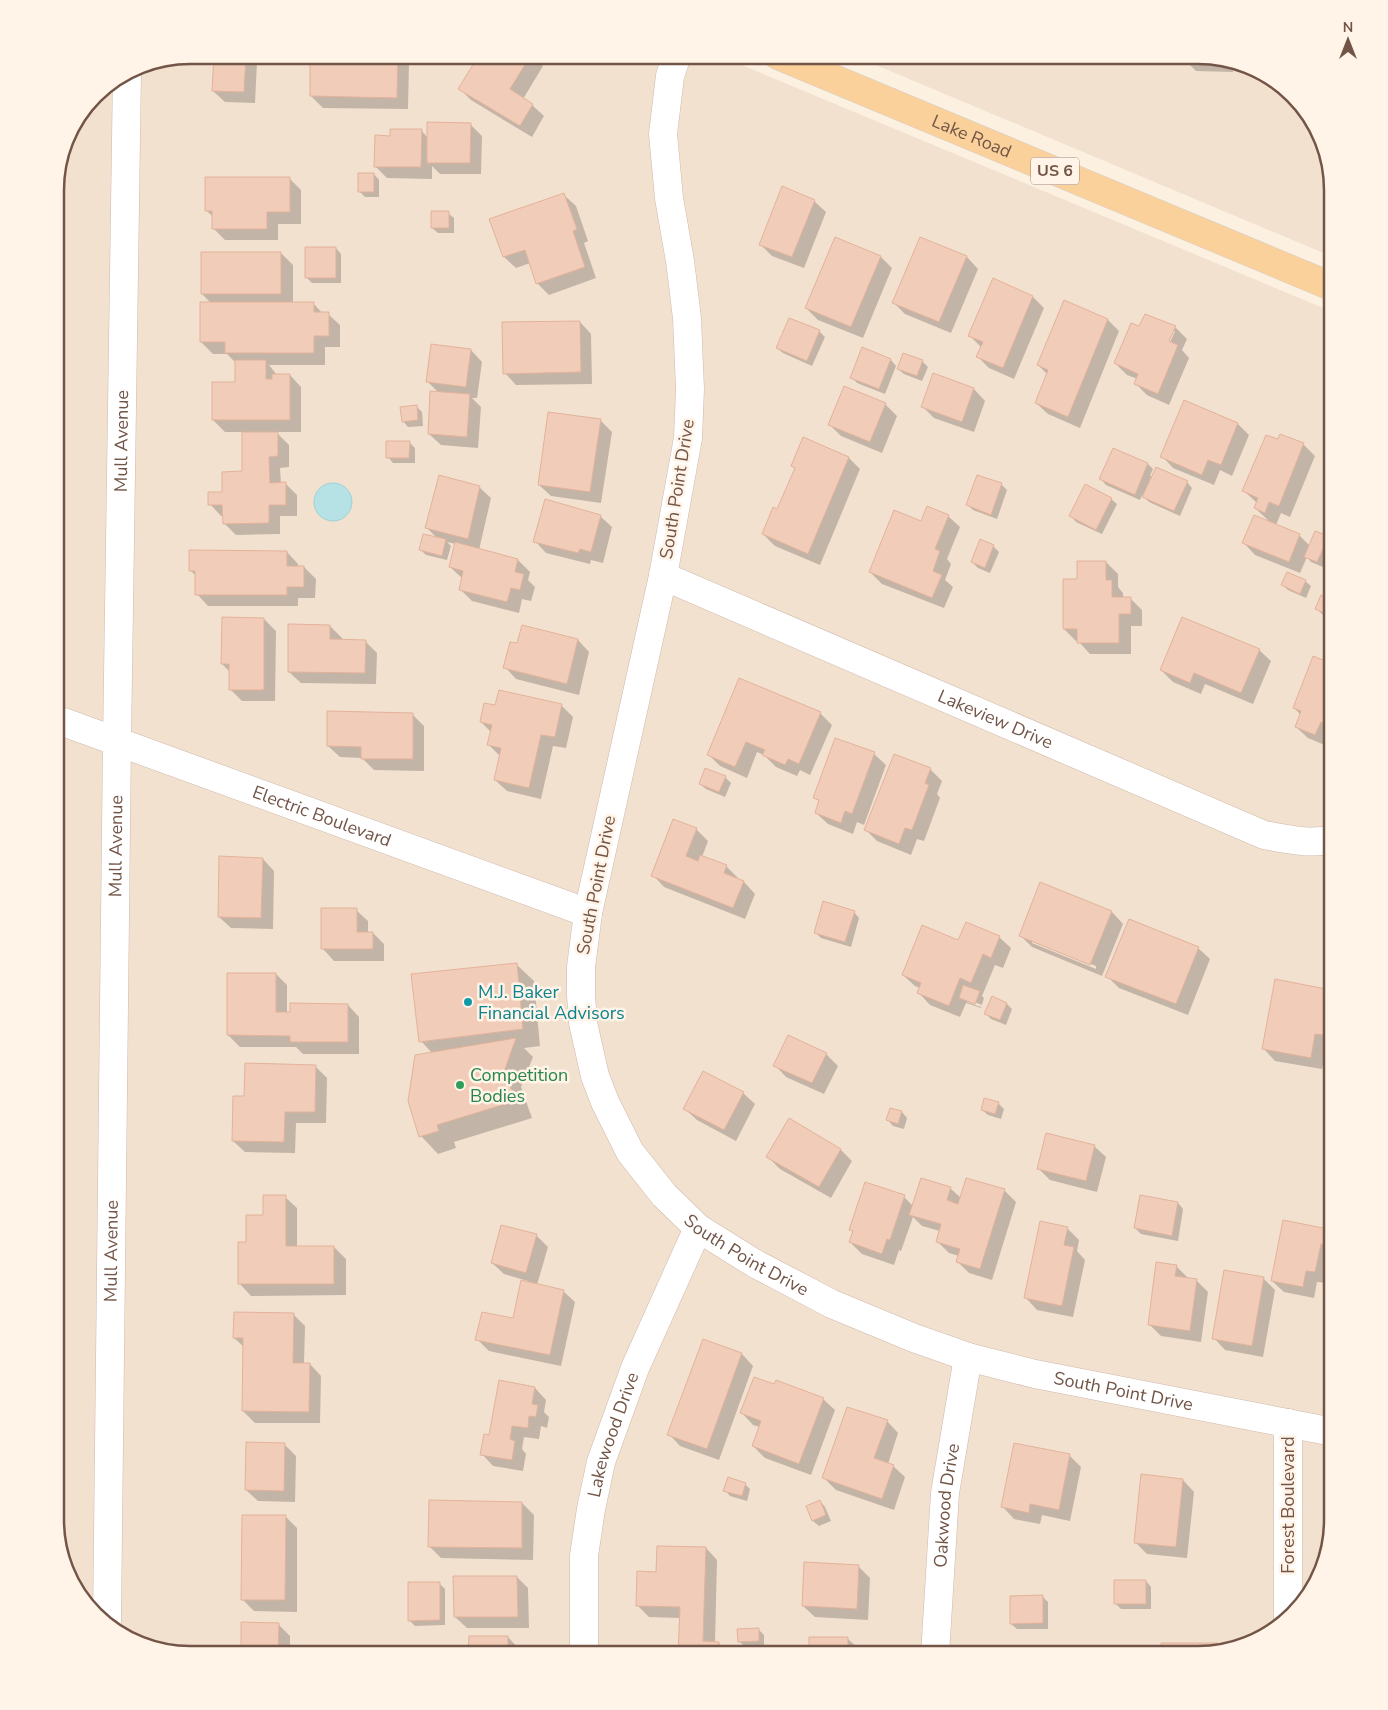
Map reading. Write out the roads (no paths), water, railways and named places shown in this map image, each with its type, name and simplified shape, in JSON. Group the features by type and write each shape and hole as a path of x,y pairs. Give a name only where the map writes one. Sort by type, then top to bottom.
{"main road":[{"name":"Lake Road","path":"798,64 1324,284"}],"street":[{"name":"South Point Drive","path":"674,64 670,76 664,134 669,198 686,309 690,389 688,438 663,576 588,913 580,967 583,1023 595,1076 605,1102 630,1152 664,1196 698,1228 754,1263 832,1304 914,1338 968,1357 1035,1374 1324,1430"},
{"name":"Mull Avenue","path":"107,1615 127,81"},
{"name":"Lakeview Drive","path":"663,576 1264,835 1294,841 1324,841"},
{"name":"Electric Boulevard","path":"64,722 588,913"},
{"name":"Lakewood Drive","path":"584,1646 584,1556 600,1462 635,1368 698,1228"},
{"name":"Oakwood Drive","path":"935,1646 945,1493 968,1357"},
{"name":"Forest Boulevard","path":"1288,1423 1288,1608"}],"water":[{"path":"333,483 346,489 352,502 346,515 333,521 320,515 314,502 320,489"}],"place":[{"name":"M.J. Baker Financial Advisors","path":"468,1002"},
{"name":"Competition Bodies","path":"460,1085"}]}
